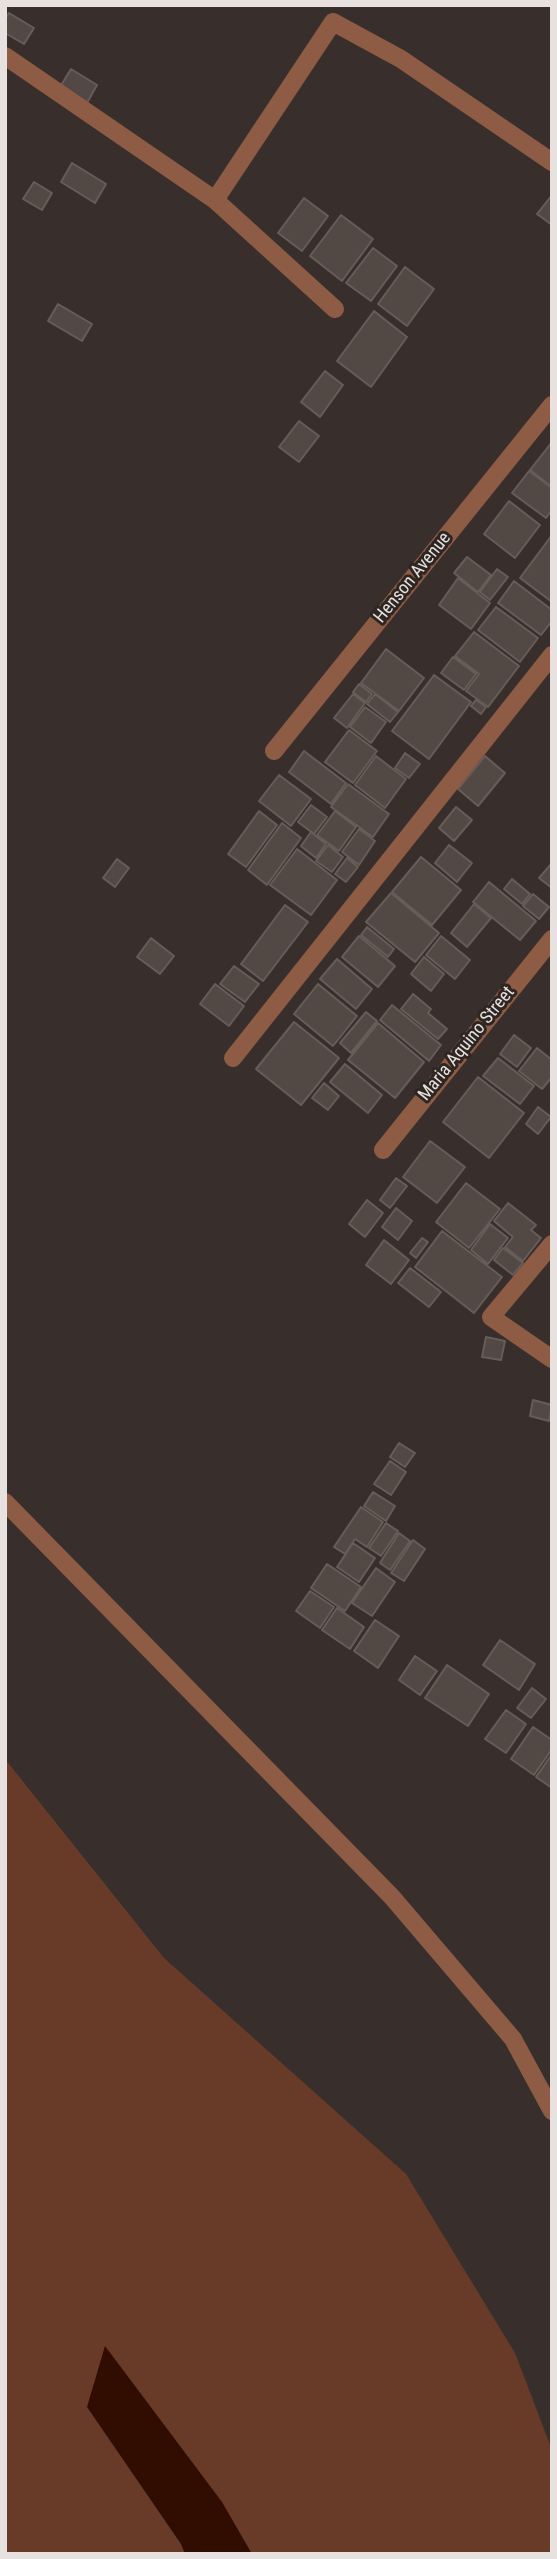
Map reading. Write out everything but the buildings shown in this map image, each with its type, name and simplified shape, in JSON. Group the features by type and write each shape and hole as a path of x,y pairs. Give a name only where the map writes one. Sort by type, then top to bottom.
{"street":[{"path":"215,200 333,22 401,60 552,162"},
{"path":"5,56 215,200 335,309"},
{"name":"Henson Avenue","path":"274,751 552,405"},
{"path":"233,1058 552,655"},
{"name":"Maria Aquino Street","path":"383,1150 552,939"},
{"path":"552,1244 491,1317 552,1359"},
{"path":"5,1502 392,1897 513,2039 552,2111"}],"shaded area":[{"path":"5,1759 164,1958 406,2174 515,2353 552,2450 552,2554 5,2554"},
{"path":"105,2346 222,2502 252,2554 185,2554 181,2544 87,2407"}]}
